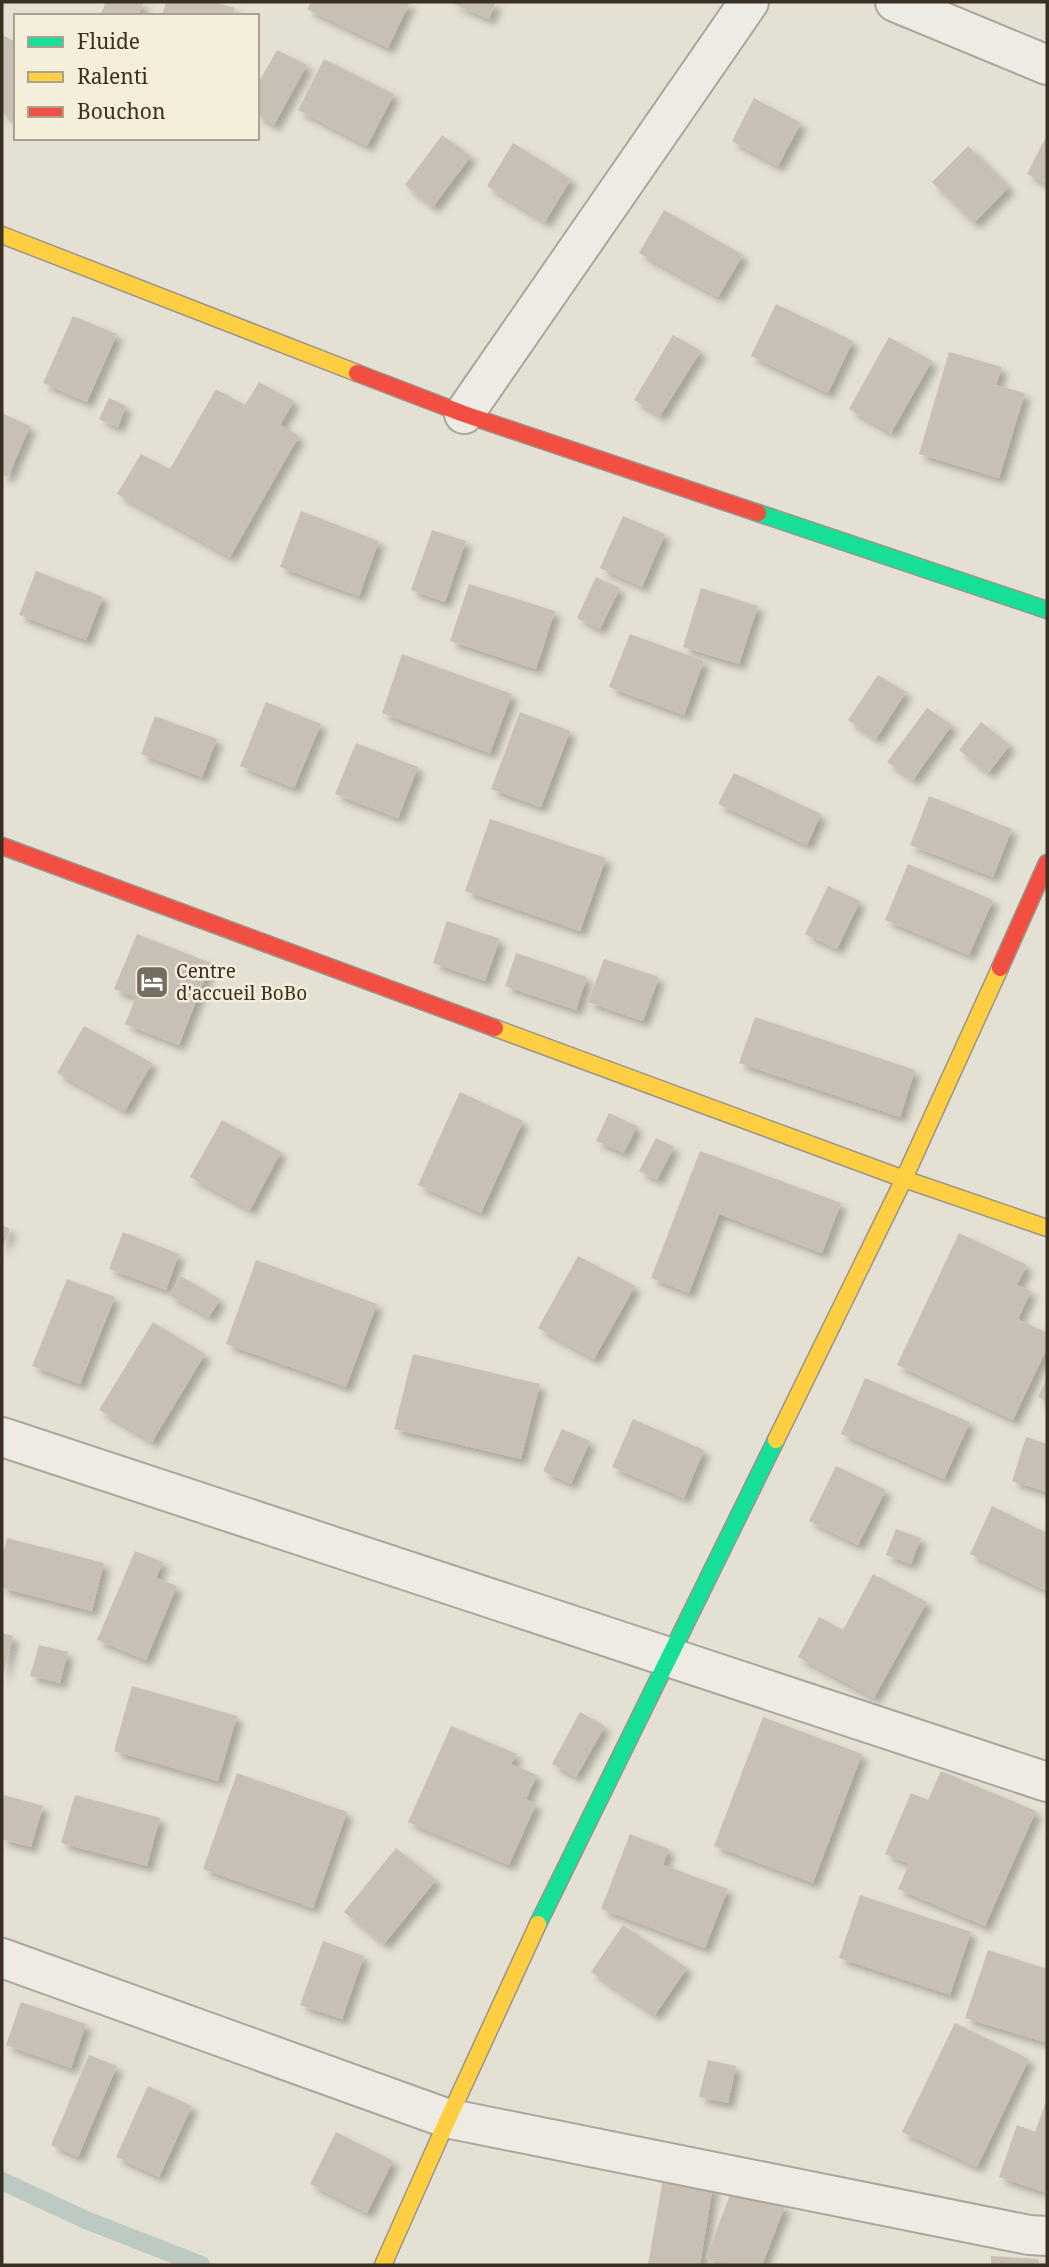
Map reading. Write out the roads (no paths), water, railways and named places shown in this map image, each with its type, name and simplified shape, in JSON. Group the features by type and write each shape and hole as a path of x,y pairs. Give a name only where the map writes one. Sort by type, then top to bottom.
{"street":[{"path":"464,414 749,2"},
{"path":"895,2 1047,65"},
{"path":"2,236 464,414 1047,610"},
{"path":"2,846 904,1179 1047,1228"},
{"path":"383,2265 446,2118 668,1657 904,1179 1047,863"},
{"path":"2,1437 1047,1782"},
{"path":"2,1958 446,2118 1015,2232 1047,2236"}],"waterway":[{"path":"2,2181 86,2220 201,2265"}],"place":[{"name":"Centre d'accueil BoBo","path":"152,982"}]}
